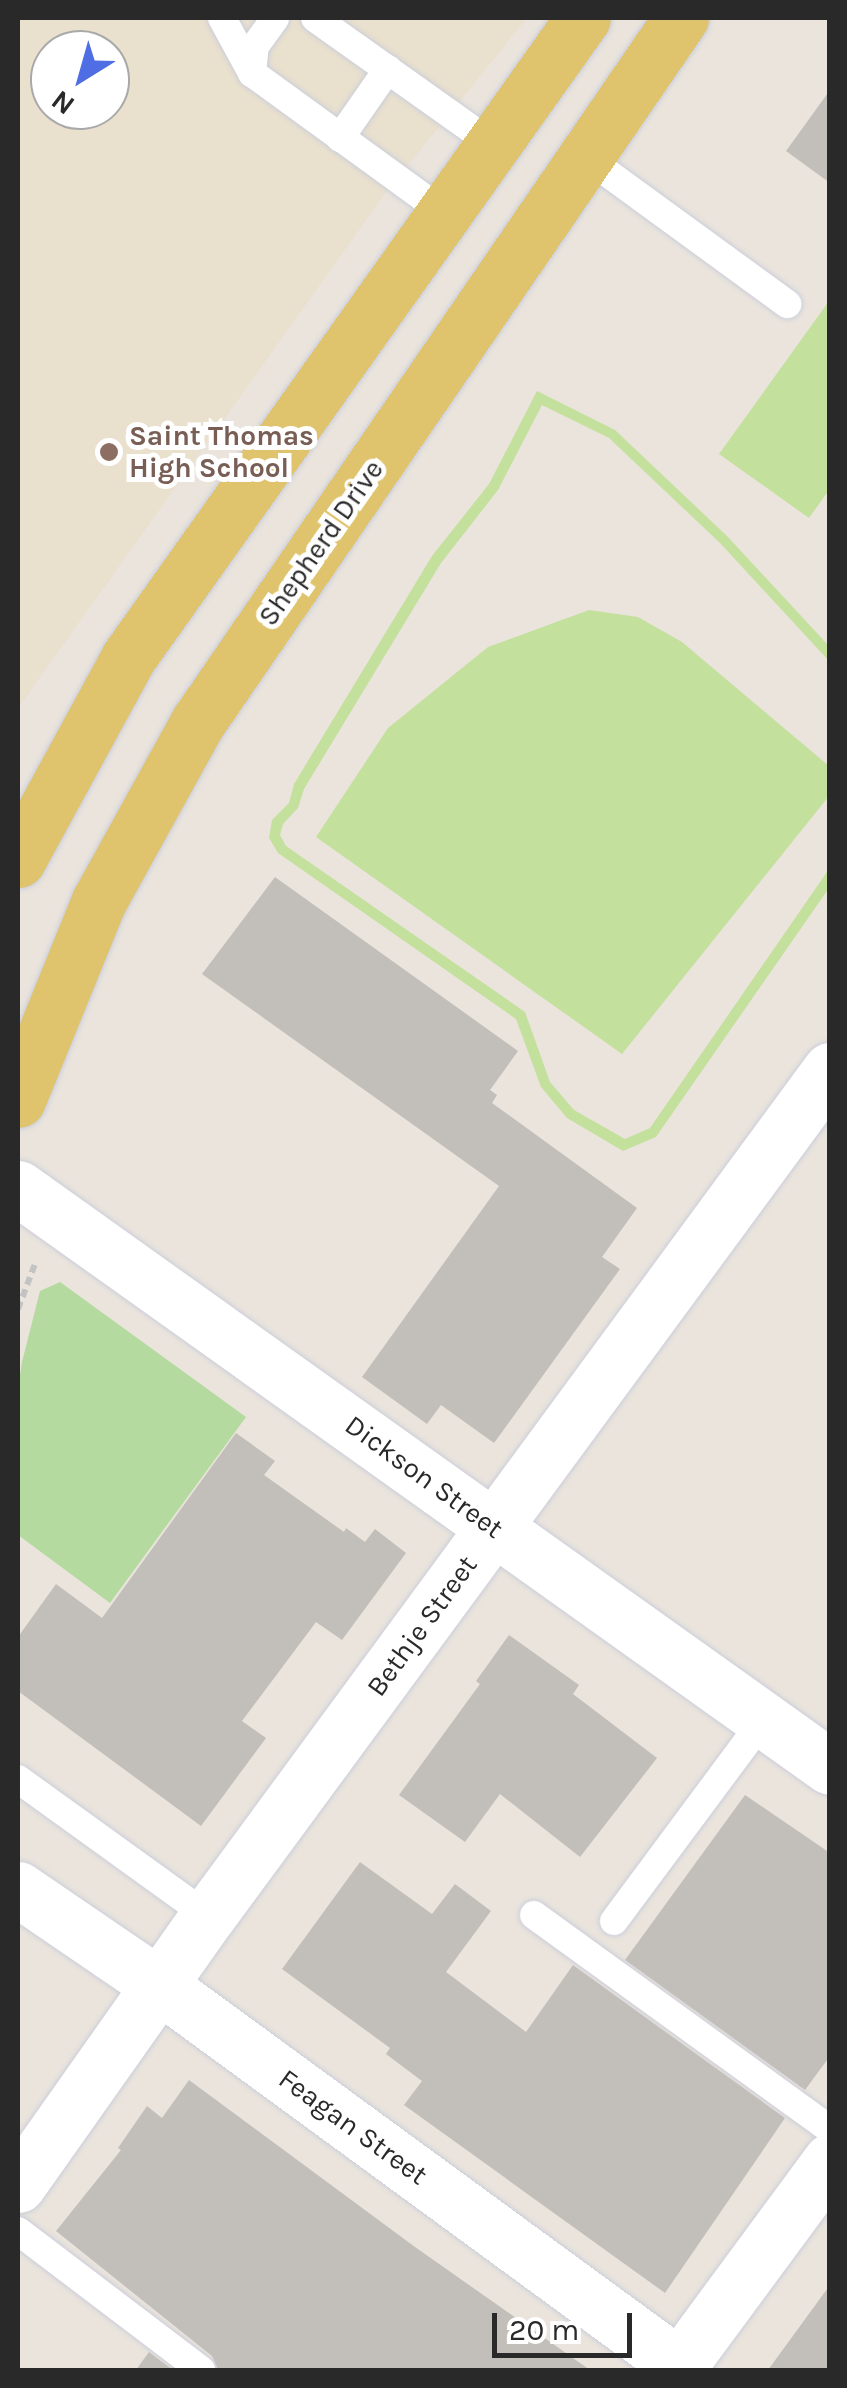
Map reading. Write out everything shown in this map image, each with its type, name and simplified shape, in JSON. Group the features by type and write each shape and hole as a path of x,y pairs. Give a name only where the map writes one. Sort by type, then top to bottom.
{"main road":[{"path":"18,860 128,658 583,18"},
{"name":"Shepherd Drive","path":"18,1100 99,901 198,722 680,18"},
{"path":"495,146 522,199 526,245"}],"street":[{"name":"Bethje Street","path":"18,2185 208,1916 828,1070"},
{"name":"Dickson Street","path":"18,1188 830,1767"},
{"name":"Feagan Street","path":"18,1890 160,1986 680,2369"},
{"path":"680,2369 830,2161"}],"lane":[{"path":"222,18 252,72 446,213"},
{"path":"252,72 256,46 275,18"},
{"path":"316,18 495,146"},
{"path":"340,138 388,69"},
{"path":"587,158 788,304"},
{"path":"614,1922 764,1719"},
{"path":"18,1778 208,1916"},
{"path":"534,1915 830,2129"},
{"path":"18,2231 201,2370"}],"path":[{"path":"18,1309 36,1263"}],"shaded area":[{"name":"Saint Thomas High School","path":"18,18 527,18 384,195 18,708"}],"green space":[{"path":"829,301 829,490 809,518 719,454"},
{"path":"537,391 615,430 727,536 829,646 829,661 720,543 609,438 542,405 498,490 441,563 304,789 298,808 283,824 280,835 286,846 525,1012 550,1082 574,1110 625,1139 650,1128 829,869 829,888 656,1137 623,1151 567,1118 541,1087 516,1019 278,853 269,838 272,820 289,803 294,784 432,556 489,484"},
{"path":"589,610 638,617 682,642 829,766 829,796 622,1054 316,837 388,728 488,647"},
{"path":"60,1282 246,1417 110,1603 18,1535 18,1388 22,1362 40,1291"}],"building":[{"path":"830,90 830,183 786,151"},
{"path":"275,877 518,1051 490,1090 497,1095 492,1103 637,1208 602,1257 620,1269 494,1443 441,1405 427,1424 362,1377 499,1186 202,974"},
{"path":"236,1433 275,1461 264,1475 344,1532 346,1528 365,1542 375,1529 406,1553 342,1640 316,1622 242,1721 266,1738 201,1826 18,1691 18,1637 56,1584 102,1618"},
{"path":"509,1635 579,1685 573,1694 657,1758 580,1857 500,1794 465,1842 399,1795 480,1684 476,1681"},
{"path":"745,1795 830,1853 830,2056 805,2090 625,1960"},
{"path":"360,1862 432,1914 455,1884 491,1911 446,1972 526,2032 573,1965 785,2118 665,2293 404,2105 422,2081 386,2054 390,2048 282,1969"},
{"path":"189,2080 590,2370 218,2370 212,2356 56,2231 121,2150 118,2148 147,2106 162,2118"},
{"path":"830,2285 830,2370 768,2370"},
{"path":"149,2352 173,2370 136,2370"}],"place":[{"name":"Saint Thomas High School","path":"109,452"}]}
